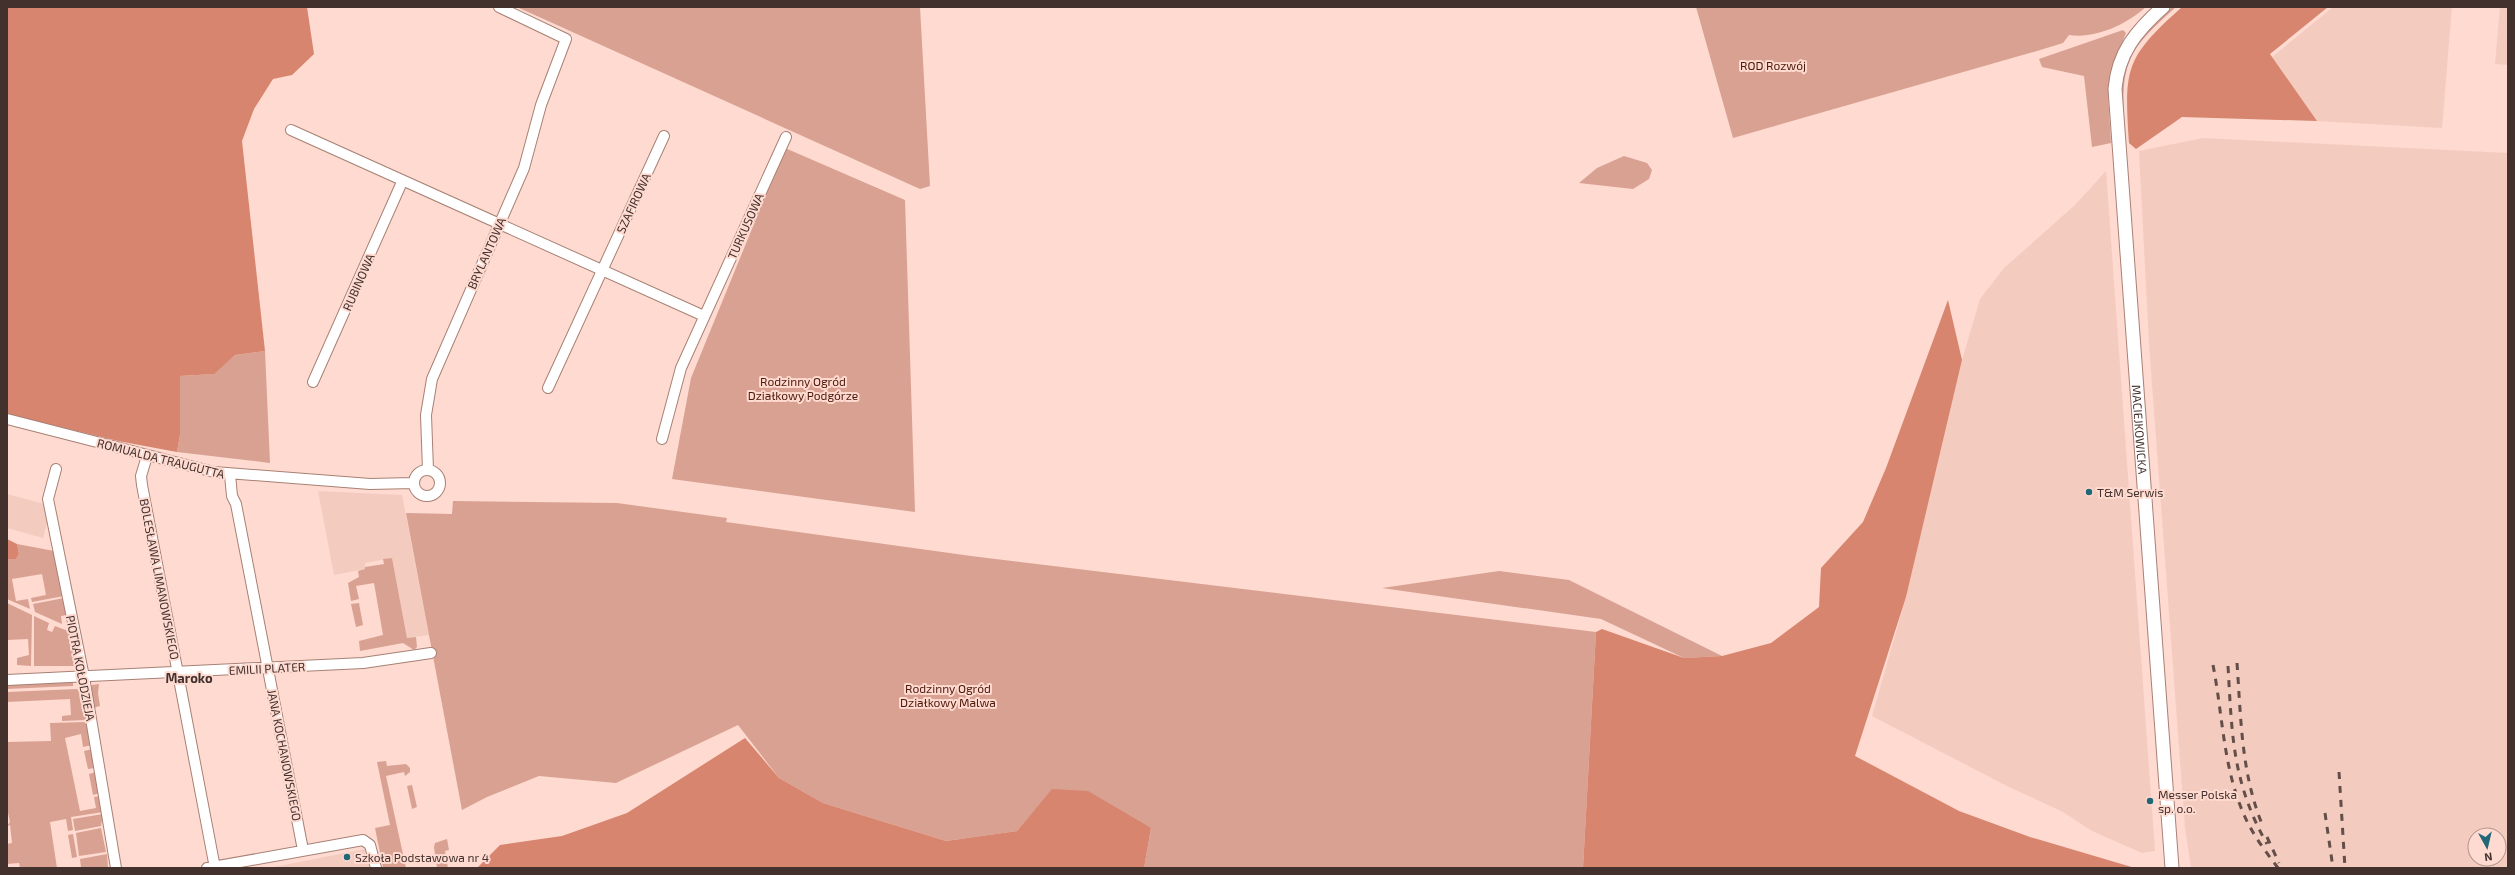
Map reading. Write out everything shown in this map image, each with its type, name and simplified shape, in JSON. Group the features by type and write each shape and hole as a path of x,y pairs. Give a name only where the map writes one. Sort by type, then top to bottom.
{"street":[{"name":"BRYLANTOWA","path":"428,470 426,415 432,379 528,156 541,105 566,39 499,7"},
{"name":"MACIEJKOWICKA","path":"2163,7 2128,43 2119,63 2114,89 2172,868"},
{"path":"291,130 402,182 704,316"},
{"name":"SZAFIROWA","path":"548,388 664,136"},
{"name":"TURKUSOWA","path":"662,439 681,368 786,137"},
{"name":"RUBINOWA","path":"313,382 402,182"},
{"name":"ROMUALDA TRAUGUTTA","path":"7,419 147,456 230,475 370,484 413,483"},
{"name":"BOLESŁAWA LIMANOWSKIEGO","path":"147,456 141,476 142,485 178,672 212,868"},
{"name":"PIOTRA KOŁODZIEJA","path":"56,469 48,499 84,677 116,868"},
{"path":"428,470 437,474 439,479 439,489 436,493 426,497 421,496 417,492 413,483 418,473 428,470"},
{"name":"JANA KOCHANOWSKIEGO","path":"230,475 232,496 236,504 303,850"},
{"name":"EMILII PLATER","path":"7,680 363,664 431,653"},
{"path":"212,868 363,840 370,845 376,868"}],"shaded area":[{"path":"7,7 307,7 314,54 292,75 273,79 254,109 242,141 265,351 235,355 214,374 180,376 180,435 177,452 118,441 7,414"},
{"path":"2182,7 2328,7 2270,54 2317,121 2182,117 2136,149 2129,143 2127,97 2132,66 2149,39"},
{"path":"2333,7 2452,7 2442,128 2317,121 2272,57"},
{"path":"2500,7 2508,7 2508,65 2495,64"},
{"path":"2203,138 2508,153 2508,868 2191,868 2185,828 2149,344 2139,151"},
{"path":"2106,171 2155,851 2142,853 2092,831 2063,812 2007,786 1872,716 1906,597 1962,360 1980,299 2004,268 2075,205"},
{"path":"1948,300 1962,360 1906,597 1855,756 1959,811 2030,837 2135,868 1583,868 1596,632 1602,629 1684,658 1722,656 1771,643 1819,607 1821,568 1863,522 1886,468"},
{"path":"318,491 402,495 429,635 407,638 392,558 365,563 365,569 334,575"},
{"path":"7,494 48,505 48,520 43,538 7,528"},
{"path":"7,539 17,544 19,554 16,559 7,559"},
{"path":"745,738 779,778 823,803 946,841 1017,831 1052,789 1088,791 1151,828 1144,868 477,868 500,845 562,836 627,813"},
{"name":"Szkoła Podstawowa nr 4","path":"365,849 370,868 269,868"}],"green space":[{"path":"517,7 920,7 930,186 920,189"},
{"name":"ROD Rozwój","path":"1696,7 2146,7 2130,19 2110,29 2090,35 2069,35 2063,43 2037,51 1733,138"},
{"path":"2172,7 2176,7 2147,34 2131,58 2126,71 2124,86 2124,126 2120,93 2121,82 2128,60 2147,32"},
{"path":"2123,30 2126,33 2110,74 2108,94 2111,143 2092,147 2084,76 2042,67 2039,59"},
{"name":"Rodzinny Ogród Działkowy Podgórze","path":"785,148 905,200 915,512 672,479 691,378"},
{"path":"1624,156 1647,163 1652,170 1649,179 1633,189 1579,183 1597,168"},
{"path":"265,351 270,463 177,452 180,435 180,376 213,374 235,355"},
{"name":"Rodzinny Ogród Działkowy Malwa","path":"453,501 617,503 727,518 726,522 971,556 1596,632 1583,868 1144,868 1151,828 1053,789 1017,831 946,841 823,803 779,778 738,725 616,783 539,776 487,797 462,810 406,513 452,514"},
{"path":"17,544 54,551 64,596 32,602 31,598 46,595 42,574 12,579 16,601 28,599 30,609 7,599 7,559 16,559 19,554"},
{"path":"392,558 407,638 416,637 417,647 414,650 403,643 360,651 359,641 383,635 374,583 356,586 359,599 351,601 348,583 359,577 358,571 365,569 365,567 384,564 383,559"},
{"path":"1499,571 1569,580 1722,656 1684,658 1601,619 1382,588"},
{"path":"64,598 68,615 61,616 62,624 35,612 33,604"},
{"path":"7,603 32,615 31,666 17,665 17,658 29,655 28,639 7,640"},
{"path":"359,603 363,625 356,627 351,604"},
{"path":"34,616 49,623 47,630 52,632 55,626 71,632 76,666 34,666"},
{"path":"73,682 73,686 7,689 7,684"},
{"path":"99,684 98,693 100,706 93,708 89,693 92,685"},
{"path":"77,689 82,695 86,720 62,721 62,716 71,715 70,699 7,702 7,692"},
{"path":"86,722 92,745 83,747 81,734 65,738 80,811 96,808 94,797 101,796 103,812 71,817 73,830 68,831 66,819 50,822 57,868 20,868 19,863 7,864 7,844 12,843 10,825 7,826 10,822 7,808 7,742 51,741 50,723"},
{"path":"92,749 95,768 88,769 84,751"},
{"path":"386,761 387,766 406,764 410,768 410,772 405,776 404,772 386,776 406,868 383,868 375,828 390,825 377,762"},
{"path":"96,772 100,793 93,795 89,774"},
{"path":"412,785 417,807 412,809 407,786"},
{"path":"103,814 101,826 75,831 73,819"},
{"path":"101,828 106,852 79,856 76,833"},
{"path":"73,834 77,857 72,858 68,835"},
{"path":"447,839 449,850 445,851 448,868 437,868 434,847 435,843"},
{"path":"107,854 108,868 81,868 80,859"}],"railway":[{"path":"2237,663 2241,724 2246,765 2255,804 2262,824"},
{"path":"2213,665 2224,742 2232,780 2238,799 2252,830 2278,868"},
{"path":"2228,666 2233,736 2240,778 2255,821 2267,844"},
{"path":"2339,772 2345,868"},
{"path":"2325,813 2333,868"},
{"path":"2267,837 2279,863"}],"place":[{"name":"T&M Serwis","path":"2089,492"},
{"name":"Messer Polska sp. o.o.","path":"2150,801"},
{"name":"Szkoła Podstawowa nr 4","path":"347,857"}],"district":[{"name":"Maroko","path":"189,678"}]}
